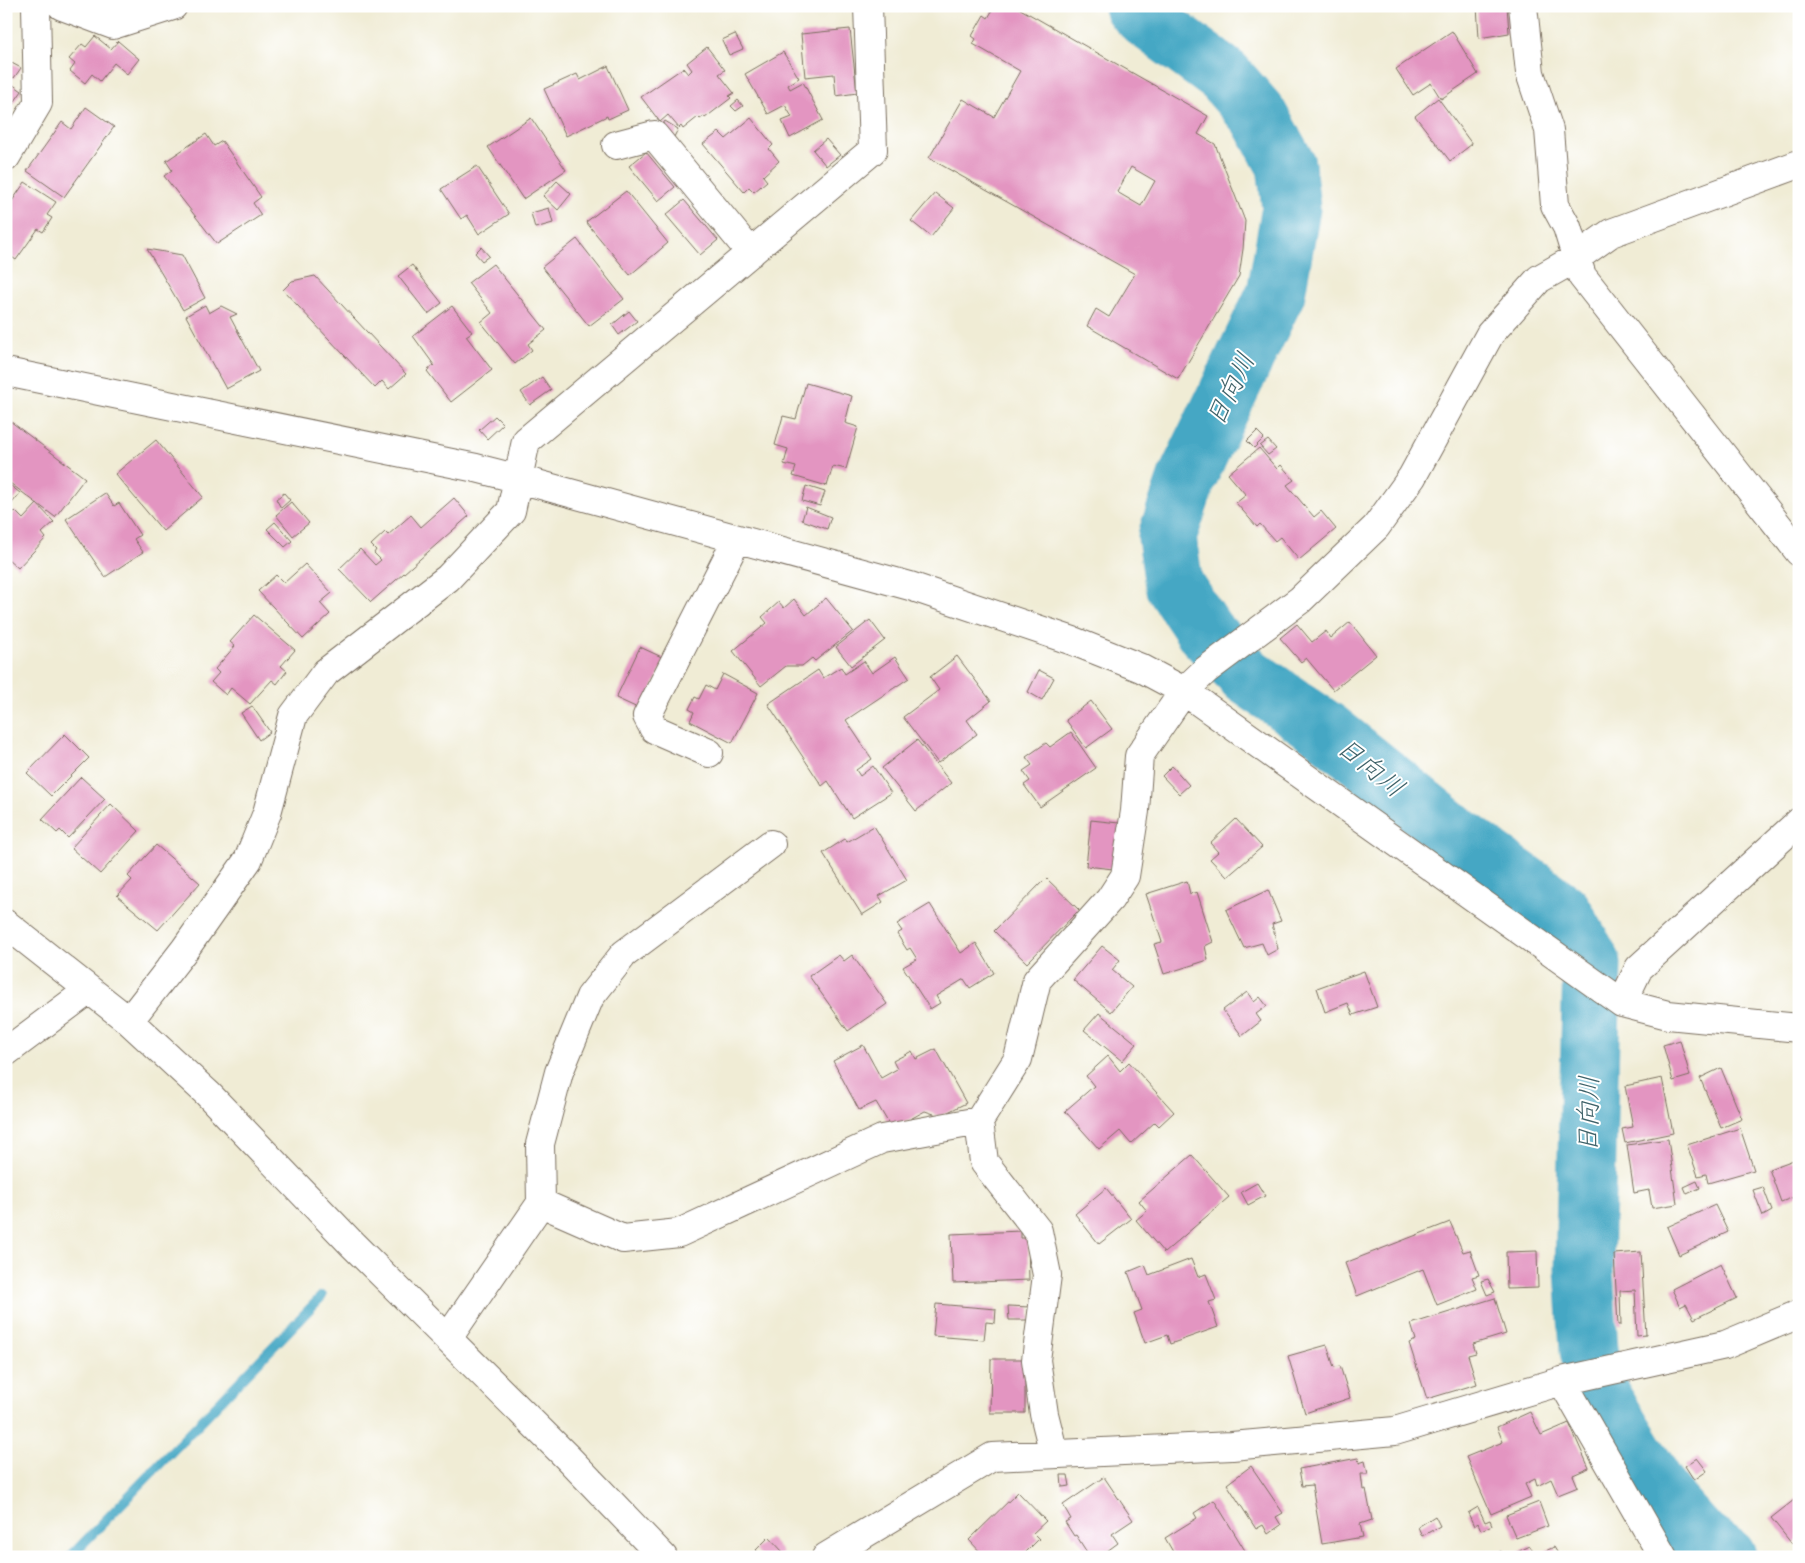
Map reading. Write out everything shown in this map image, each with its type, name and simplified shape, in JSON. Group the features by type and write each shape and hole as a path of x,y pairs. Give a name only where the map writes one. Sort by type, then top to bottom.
{"street":[{"path":"6,157 38,103 36,6"},
{"path":"62,6 113,25 173,6"},
{"path":"129,1021 185,949 248,860 266,813 294,716 326,672 448,578 511,511 526,441 873,150 868,6"},
{"path":"1523,6 1530,73 1549,130 1555,205 1567,227 1582,276 1799,552"},
{"path":"616,145 654,135 751,253"},
{"path":"1054,1454 1044,1414 1036,1360 1047,1275 1038,1231 984,1162 979,1121 1018,1059 1037,980 1110,899 1126,876 1135,811 1139,756 1184,691 1206,670 1300,600 1376,526 1412,477 1490,334 1539,279 1576,258 1610,232 1799,164"},
{"path":"6,372 476,468 910,586 1064,638 1141,668 1184,691 1552,952 1616,1000 1668,1015 1799,1028"},
{"path":"709,753 654,729 647,716 737,538"},
{"path":"1616,1000 1639,968 1799,822"},
{"path":"448,1338 541,1204 540,1144 559,1072 590,997 624,954 771,844"},
{"path":"6,924 129,1021 208,1094 352,1244 448,1338 663,1557"},
{"path":"6,1052 89,990"},
{"path":"541,1204 623,1239 678,1233 882,1139 979,1121"},
{"path":"826,1557 992,1457 1232,1446 1395,1431 1562,1381 1726,1345 1799,1314"},
{"path":"1562,1381 1663,1557"}],"building":[{"path":"775,6 840,6 840,8 776,12"},
{"path":"995,6 1015,6 1208,116 1198,134 1215,144 1245,221 1243,249 1239,276 1178,379 1087,326 1096,309 1109,317 1135,274 929,158 963,99 994,117 1020,71 973,44 976,39 972,36 984,15 988,18","holes":["1131,167 1155,181 1141,206 1117,192"]},
{"path":"1477,6 1507,6 1509,33 1479,38"},
{"path":"850,29 857,93 836,96 834,74 805,77 801,34"},
{"path":"1452,31 1478,74 1441,99 1431,83 1413,95 1396,69"},
{"path":"735,34 743,49 729,55 722,40"},
{"path":"95,36 111,49 118,41 139,59 127,74 114,63 100,81 92,74 85,83 70,71 75,64 69,59 82,44 86,47"},
{"path":"707,47 725,70 719,74 734,93 729,96 731,98 705,118 704,116 700,119 698,117 683,129 681,126 679,128 668,115 660,122 641,97 683,68 688,74 692,70 687,63"},
{"path":"783,52 799,78 788,85 790,89 803,82 823,120 790,138 782,121 792,117 785,105 768,114 745,74"},
{"path":"8,61 21,68 14,78 6,73"},
{"path":"608,66 628,110 608,119 607,116 566,136 544,89 577,74 580,80"},
{"path":"6,80 22,91 6,114"},
{"path":"1438,98 1472,144 1450,161 1415,116"},
{"path":"738,100 743,106 736,111 731,106"},
{"path":"86,107 114,127 64,197 27,171 62,122 71,129"},
{"path":"531,118 566,170 523,199 488,147"},
{"path":"751,118 773,145 769,149 779,161 763,176 767,181 754,192 749,187 744,192 703,144 719,132 726,139"},
{"path":"665,121 678,129 673,139 658,131"},
{"path":"206,134 214,146 222,141 261,197 253,203 261,215 217,244 164,176 172,170 166,161"},
{"path":"826,139 840,155 826,166 813,150"},
{"path":"646,152 675,187 658,201 629,166"},
{"path":"477,166 509,214 479,234 467,215 461,219 441,189"},
{"path":"557,181 571,194 558,210 543,196"},
{"path":"25,182 56,202 47,215 52,218 43,232 38,229 16,260 6,253 6,210"},
{"path":"626,191 668,243 630,275 586,222"},
{"path":"935,193 954,208 931,237 911,221"},
{"path":"684,200 718,240 700,255 666,215"},
{"path":"549,208 553,223 535,228 531,213"},
{"path":"577,239 624,299 589,326 542,267"},
{"path":"481,247 489,256 482,261 475,253"},
{"path":"147,249 182,255 205,298 183,310"},
{"path":"493,264 546,330 528,344 532,350 515,364 481,322 492,313 468,283"},
{"path":"412,265 442,303 428,314 398,276"},
{"path":"315,276 406,374 389,389 382,381 375,388 283,290 292,281"},
{"path":"205,305 209,313 221,306 237,314 230,317 259,371 226,389 186,316"},
{"path":"452,306 472,332 466,336 492,370 451,402 427,371 434,365 413,336"},
{"path":"629,311 637,321 619,335 612,325"},
{"path":"542,377 551,390 530,405 521,392"},
{"path":"806,383 852,396 845,423 858,427 846,469 833,466 827,486 793,476 796,467 784,464 788,449 775,445 783,416 796,419"},
{"path":"495,416 503,424 487,439 479,430"},
{"path":"10,421 85,478 55,517 6,480 6,426"},
{"path":"1257,431 1264,438 1254,448 1247,441"},
{"path":"156,440 203,497 163,531 115,474"},
{"path":"1268,440 1276,449 1268,455 1260,446"},
{"path":"1259,448 1277,469 1281,465 1294,480 1287,485 1314,517 1321,511 1336,529 1299,560 1280,537 1275,541 1260,524 1257,527 1236,503 1246,495 1228,474"},
{"path":"6,482 20,493 9,507 6,505"},
{"path":"806,486 825,492 820,506 802,501"},
{"path":"105,493 114,506 119,503 140,535 134,539 143,552 105,577 66,519"},
{"path":"284,493 290,500 281,508 276,499"},
{"path":"454,498 469,516 371,602 339,569 360,549 375,565 381,560 374,553 376,550 371,545 385,532 388,535 411,515 421,527"},
{"path":"291,502 309,523 293,536 276,515"},
{"path":"37,504 54,522 42,533 46,538 18,568 6,557 6,520 15,511 23,519"},
{"path":"806,507 831,517 827,529 802,520"},
{"path":"275,522 292,541 285,547 267,529"},
{"path":"305,564 332,593 320,603 330,614 303,639 258,591 276,575 284,583"},
{"path":"826,598 853,631 815,661 812,658 802,666 786,666 761,686 733,651 767,623 762,617 779,602 784,608 794,599 806,615"},
{"path":"254,615 295,650 281,666 287,671 277,684 272,680 250,704 231,688 226,695 211,682 219,673 215,669 235,646 230,642"},
{"path":"870,620 885,640 851,666 836,647"},
{"path":"1350,622 1376,655 1333,690 1306,658 1301,662 1280,638 1297,624 1312,642 1326,631 1331,638"},
{"path":"640,647 666,659 642,710 616,698"},
{"path":"957,656 991,701 967,720 977,734 938,763 903,717 939,690 930,677"},
{"path":"895,657 909,678 846,720 872,759 856,770 860,776 873,766 891,793 852,818 828,781 822,786 768,704 818,670 823,678 841,667 845,674 864,661 872,673"},
{"path":"1039,670 1054,678 1042,700 1028,692"},
{"path":"723,674 758,693 732,743 690,721 694,712 689,709 695,697 699,699 706,685 715,690"},
{"path":"1091,701 1112,729 1086,748 1066,720"},
{"path":"252,706 270,732 259,740 241,713"},
{"path":"1071,732 1096,768 1040,807 1024,785 1030,781 1023,771 1032,765 1026,757 1046,743 1050,747"},
{"path":"65,734 89,758 51,796 27,773"},
{"path":"917,740 951,783 916,811 882,768"},
{"path":"1172,766 1189,785 1179,794 1162,776"},
{"path":"81,777 105,799 68,838 60,830 57,833 42,819"},
{"path":"111,804 139,831 100,874 71,848"},
{"path":"1236,819 1262,847 1227,877 1210,859 1218,852 1210,843"},
{"path":"1091,820 1128,824 1122,870 1086,866"},
{"path":"874,826 907,880 879,896 883,902 862,915 823,853 845,839 847,842"},
{"path":"156,845 200,883 158,930 117,896 132,880 128,876"},
{"path":"1046,878 1079,910 1027,963 994,931"},
{"path":"1187,881 1190,894 1197,892 1213,942 1205,946 1208,960 1164,974 1154,944 1162,942 1146,894"},
{"path":"1268,890 1281,921 1272,924 1278,949 1267,955 1262,943 1244,948 1226,910"},
{"path":"930,904 961,953 976,943 994,973 970,988 964,979 936,996 940,1003 930,1009 903,967 917,959 910,948 907,950 897,934 902,931 897,924"},
{"path":"1102,946 1120,960 1112,970 1132,987 1111,1012 1073,980"},
{"path":"839,955 844,961 852,955 887,1004 848,1031 809,976"},
{"path":"1364,971 1377,1007 1353,1015 1348,1003 1325,1012 1317,988"},
{"path":"1247,992 1254,1002 1260,997 1267,1006 1256,1014 1261,1021 1242,1036 1223,1010"},
{"path":"1099,1013 1137,1044 1122,1061 1084,1030"},
{"path":"1680,1040 1690,1076 1673,1081 1663,1045"},
{"path":"863,1045 881,1078 897,1069 893,1061 912,1051 916,1059 936,1049 966,1103 940,1116 925,1111 892,1129 876,1102 859,1110 833,1061"},
{"path":"1108,1056 1120,1071 1129,1062 1174,1112 1159,1126 1155,1122 1131,1144 1120,1131 1099,1149 1065,1111 1094,1086 1086,1076"},
{"path":"1721,1068 1742,1119 1721,1128 1700,1078"},
{"path":"1662,1078 1673,1133 1625,1143 1622,1129 1633,1127 1625,1086"},
{"path":"1740,1128 1754,1170 1708,1183 1706,1174 1698,1176 1687,1145"},
{"path":"1668,1139 1677,1204 1652,1208 1649,1190 1634,1193 1627,1145"},
{"path":"1192,1155 1229,1197 1164,1253 1136,1220 1147,1211 1139,1201"},
{"path":"1799,1158 1799,1195 1781,1202 1769,1169"},
{"path":"1697,1181 1700,1188 1687,1194 1684,1187"},
{"path":"1257,1183 1265,1196 1248,1205 1241,1192"},
{"path":"1763,1187 1772,1211 1763,1216 1753,1190"},
{"path":"1106,1188 1131,1219 1099,1244 1075,1214"},
{"path":"1715,1205 1728,1232 1679,1255 1667,1227"},
{"path":"1450,1222 1463,1252 1470,1250 1479,1275 1472,1277 1477,1289 1437,1305 1423,1269 1357,1296 1345,1263"},
{"path":"1021,1231 1021,1238 1028,1238 1029,1280 953,1283 951,1234"},
{"path":"1537,1251 1538,1288 1507,1289 1506,1252"},
{"path":"1641,1252 1646,1335 1637,1336 1635,1290 1620,1291 1621,1325 1618,1325 1614,1254"},
{"path":"1191,1259 1198,1277 1206,1274 1216,1300 1209,1302 1218,1327 1170,1344 1167,1335 1145,1343 1134,1313 1142,1310 1128,1272 1145,1265 1149,1275"},
{"path":"1721,1264 1737,1298 1694,1319 1686,1304 1680,1307 1672,1289"},
{"path":"1488,1279 1495,1292 1487,1295 1481,1281"},
{"path":"1495,1298 1506,1334 1473,1344 1476,1353 1468,1355 1477,1384 1427,1399 1409,1343 1416,1340 1411,1324"},
{"path":"936,1304 996,1309 995,1323 986,1322 984,1340 933,1336"},
{"path":"1008,1306 1030,1307 1030,1320 1009,1320"},
{"path":"1327,1345 1334,1367 1340,1366 1350,1398 1305,1413 1288,1356"},
{"path":"991,1359 1025,1359 1025,1413 990,1413"},
{"path":"1530,1412 1541,1435 1569,1423 1589,1468 1573,1475 1578,1487 1558,1495 1551,1479 1537,1486 1535,1479 1525,1484 1531,1497 1491,1514 1466,1457 1503,1442 1497,1427"},
{"path":"1358,1458 1359,1463 1365,1461 1368,1474 1361,1474 1363,1490 1366,1489 1372,1520 1360,1524 1363,1537 1322,1544 1312,1485 1302,1486 1299,1469"},
{"path":"1697,1458 1707,1471 1694,1480 1685,1466"},
{"path":"1251,1466 1283,1513 1276,1517 1281,1525 1268,1534 1263,1525 1256,1529 1227,1484"},
{"path":"1061,1475 1068,1475 1070,1486 1062,1487"},
{"path":"1104,1477 1133,1520 1112,1534 1118,1543 1099,1557 1090,1557 1065,1522 1071,1519 1063,1505"},
{"path":"1018,1492 1046,1521 1033,1533 1039,1539 1021,1557 985,1557 969,1540"},
{"path":"1799,1496 1799,1539 1792,1544 1771,1518"},
{"path":"1214,1500 1249,1557 1176,1557 1165,1538 1197,1518 1194,1513"},
{"path":"1539,1502 1548,1526 1516,1538 1506,1515"},
{"path":"1478,1507 1485,1522 1490,1520 1492,1525 1481,1530 1478,1523 1474,1526 1468,1513"},
{"path":"1435,1516 1440,1526 1422,1536 1418,1527"},
{"path":"769,1537 783,1552 778,1557 763,1557 756,1550"},
{"path":"1530,1546 1535,1556 1554,1547 1560,1557 1507,1557"},
{"path":"1501,1551 1504,1557 1491,1557"}],"waterway":[{"name":"日向川","path":"1133,6 1146,19 1224,76 1258,115 1286,165 1291,208 1276,293 1187,478 1167,537 1174,585 1206,633 1247,676 1327,731 1455,834 1563,912 1592,964 1584,1270 1589,1350 1599,1393 1663,1497 1700,1538 1727,1557"},
{"path":"70,1557 322,1296"}]}
